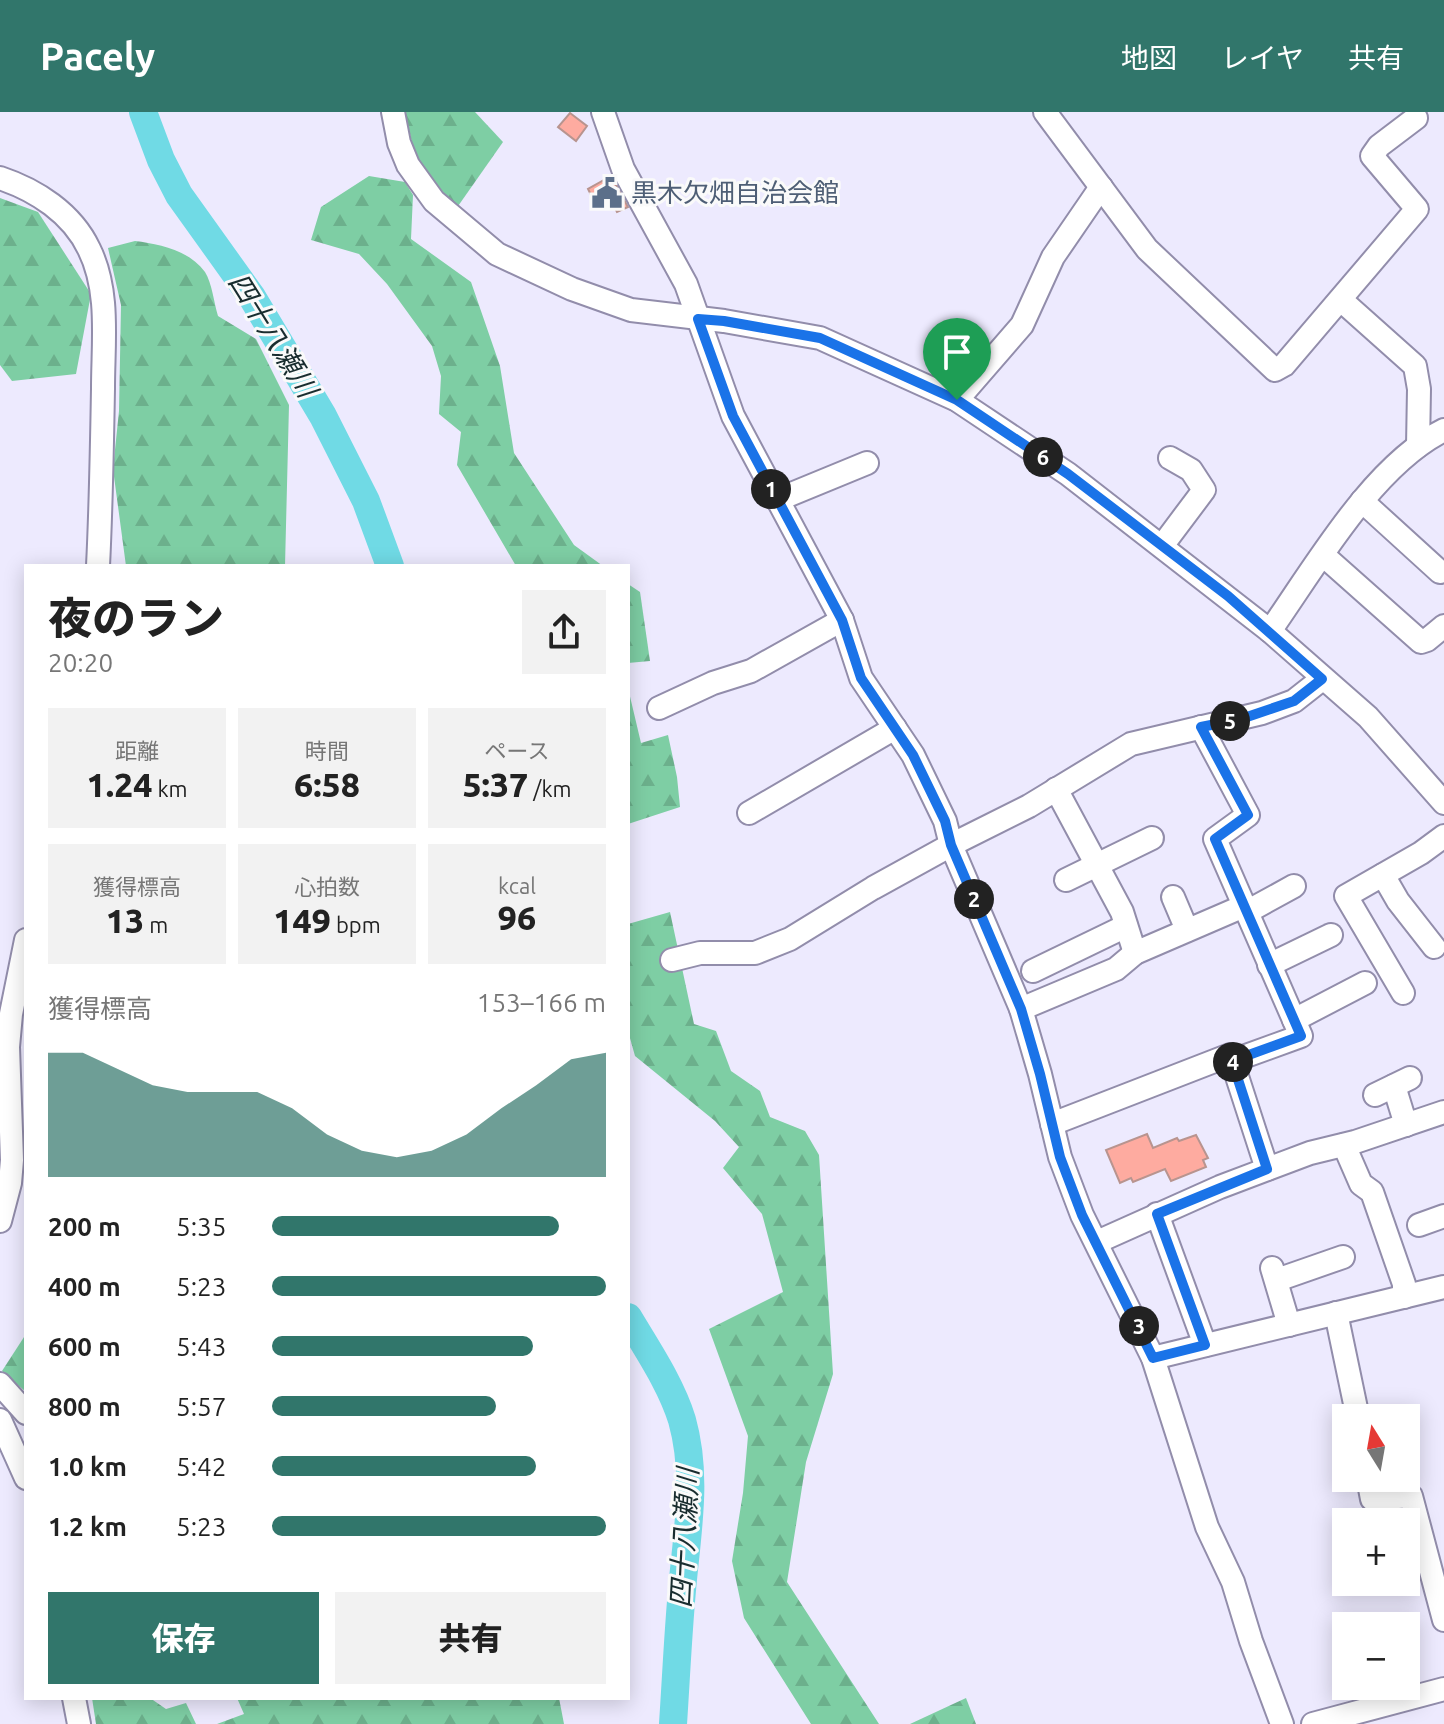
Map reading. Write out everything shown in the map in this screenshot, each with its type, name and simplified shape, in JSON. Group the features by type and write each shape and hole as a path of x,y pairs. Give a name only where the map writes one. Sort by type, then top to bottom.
{"street":[{"path":"393,112 399,143 408,165 425,189 434,201 497,254 572,289 631,310 724,321 820,338 957,400 1068,474 1270,631 1368,717 1444,803"},
{"path":"603,112 623,169 686,284 733,416 842,620 861,678 913,755 945,821 951,845 1021,1009 1060,1157 1082,1215 1153,1358 1207,1527 1233,1582 1282,1724"},
{"path":"1045,112 1147,249 1275,370 1284,365 1417,209 1372,156 1379,146 1416,118"},
{"path":"0,178 37,194 69,220 82,235 99,272 104,322 98,564"},
{"path":"957,400 1022,325 1053,257 1101,187"},
{"path":"1341,300 1415,366 1419,389 1418,446"},
{"path":"1270,631 1379,480 1418,446 1442,438"},
{"path":"1162,546 1204,490 1191,470 1170,458"},
{"path":"777,500 867,463"},
{"path":"1362,501 1440,572"},
{"path":"1323,555 1421,642 1444,626"},
{"path":"659,708 713,683 751,671 842,620"},
{"path":"672,960 700,953 755,953 790,939 873,888 1029,806 1131,744 1241,719 1294,701 1322,679"},
{"path":"1201,727 1248,815 1215,839 1301,1036 1232,1061"},
{"path":"749,813 895,728"},
{"path":"1056,789 1099,865 1135,953"},
{"path":"1403,993 1346,896 1421,853 1444,836"},
{"path":"1066,880 1152,838"},
{"path":"1383,875 1398,901 1434,947"},
{"path":"1021,1009 1116,969 1135,953 1244,906 1254,908 1294,886"},
{"path":"1173,897 1187,930"},
{"path":"1033,971 1126,926"},
{"path":"1269,965 1331,935"},
{"path":"0,1221 10,1183 12,1160 10,1025 24,951"},
{"path":"1294,1020 1365,983"},
{"path":"1052,1124 1230,1055 1267,1169"},
{"path":"1393,1086 1406,1125"},
{"path":"1097,1242 1267,1169 1444,1112"},
{"path":"1344,1145 1351,1155 1361,1184 1372,1192 1404,1284 1404,1297"},
{"path":"1157,1214 1205,1345"},
{"path":"1289,1325 1274,1273 1343,1257"},
{"path":"1153,1358 1444,1287"},
{"path":"1336,1313 1355,1404"},
{"path":"0,1384 24,1411"},
{"path":"0,1420 24,1474"},
{"path":"1372,1498 1411,1496 1444,1620"},
{"path":"1313,1724 1374,1716 1444,1689"},
{"path":"74,1700 79,1724"}],"green space":[{"path":"405,112 475,112 503,142 456,209 415,156"},
{"path":"369,176 405,182 413,195 411,239 471,282 500,366 514,453 574,545 600,564 515,564 457,465 461,432 439,414 441,376 432,346 387,284 359,254 311,240 321,207"},
{"path":"0,198 38,212 91,294 76,374 12,381 0,365"},
{"path":"135,241 173,249 191,258 205,272 218,316 256,339 289,405 285,564 126,564 113,469 119,411 121,305 108,248"},
{"path":"630,585 640,592 650,661 630,663"},
{"path":"630,696 641,743 668,735 680,807 630,823"},
{"path":"670,912 694,1024 716,1031 731,1071 760,1091 770,1117 805,1131 819,1155 833,1374 806,1462 787,1582 879,1724 811,1724 744,1618 732,1561 748,1436 709,1329 783,1292 762,1214 723,1168 739,1147 715,1121 635,1056 630,1038 630,923"},
{"path":"24,1337 24,1390 2,1371"},
{"path":"1404,1501 1407,1508 1379,1508"},
{"path":"966,1698 976,1724 910,1724"},
{"path":"92,1700 153,1700 166,1709 186,1703 196,1724 96,1724"},
{"path":"238,1700 559,1700 564,1724 217,1724 244,1714"}],"building":[{"path":"570,113 587,126 576,141 558,127"},
{"name":"黒木欠畑自治会館","path":"611,176 628,207 617,212 612,202 607,204 603,197 594,201 588,189"},
{"path":"1147,1134 1153,1148 1177,1138 1179,1141 1196,1135 1208,1158 1203,1160 1206,1167 1171,1181 1165,1169 1133,1182 1131,1178 1120,1183 1106,1150"}],"waterway":[{"name":"四十八瀬川","path":"143,112 161,160 179,195 252,297 323,416 366,501 389,564"},
{"name":"四十八瀬川","path":"630,1320 672,1393 687,1441 690,1505 673,1724"}],"place":[{"name":"黒木欠畑自治会館","path":"607,193"}],"route":[{"path":"698,319 820,338 957,400 1068,474 1228,596 1322,679 1294,701 1241,719 1201,727 1248,815 1215,839 1301,1036 1232,1061 1267,1169 1157,1214 1205,1345 1153,1358 1082,1215 1060,1157 1021,1009 951,845 945,821 913,755 861,678 842,620 733,416 698,319"}]}
